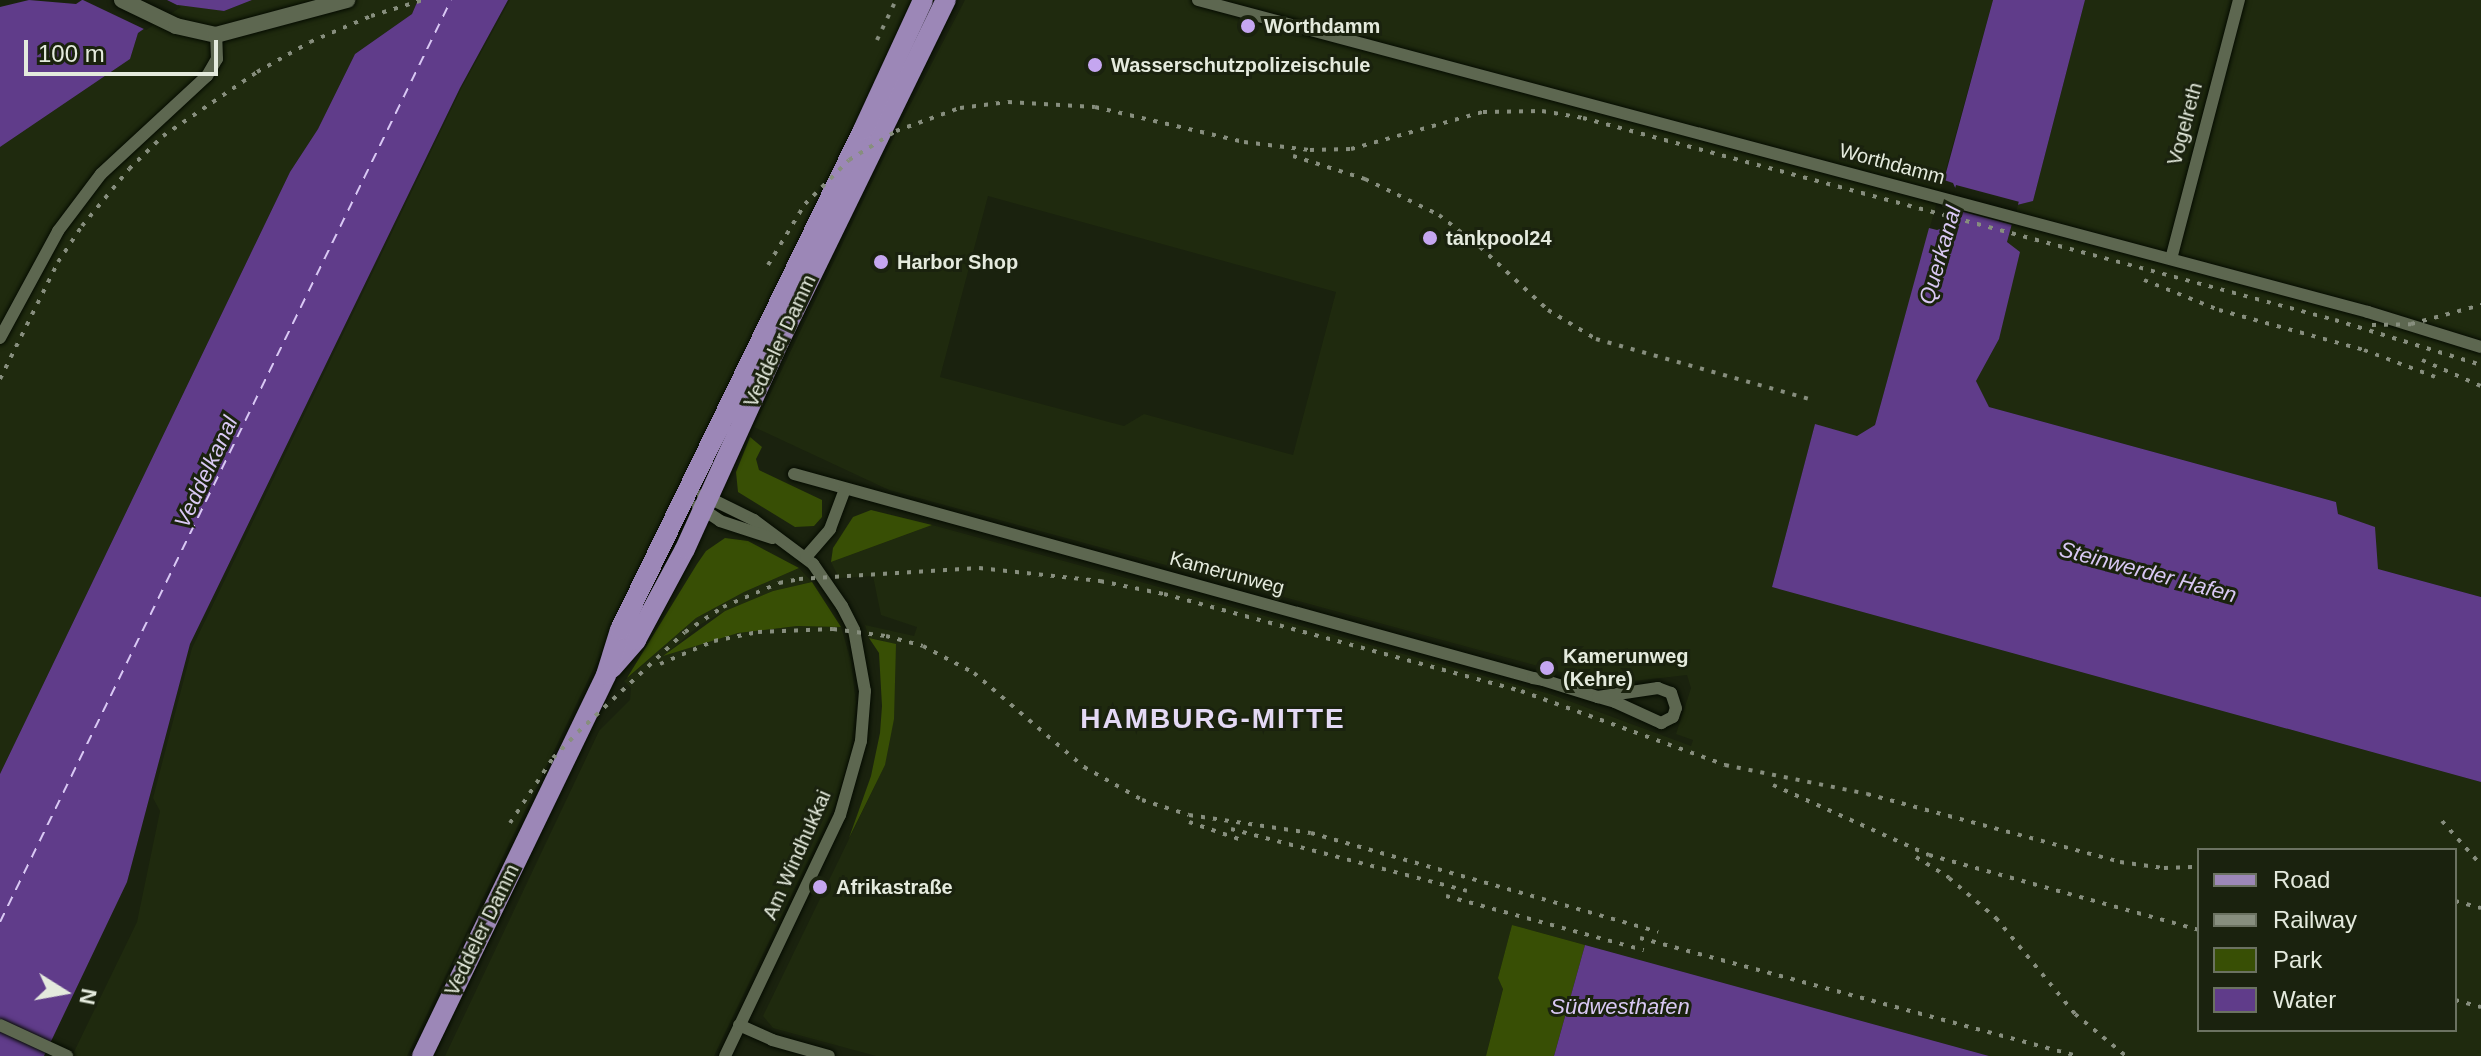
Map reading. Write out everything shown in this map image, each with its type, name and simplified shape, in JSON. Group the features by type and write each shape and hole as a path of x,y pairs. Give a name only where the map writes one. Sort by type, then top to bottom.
{"main road":[{"name":"Veddeler Damm","path":"422,1056 606,675 620,630 923,0"},
{"name":"Veddeler Damm","path":"606,675 636,640 706,505 785,330 946,0"}],"street":[{"path":"122,0 197,32 216,35 347,0"},
{"name":"Worthdamm","path":"1198,0 2368,312 2481,347"},
{"name":"Vogelreth","path":"2171,259 2239,0"},
{"path":"0,338 58,231 101,174 191,92 214,66 218,49 216,35"},
{"name":"Kamerunweg","path":"794,474 1598,697 1661,723 1673,717 1676,708 1676,698 1658,688 1598,697"},
{"path":"689,489 706,505"},
{"path":"806,557 830,529 845,489"},
{"name":"Am Windhukkai","path":"706,505 720,521 786,542 806,557 842,606 858,640 865,691 861,741 840,815 725,1056"},
{"path":"0,1025 64,1054"},
{"path":"739,1025 772,1040 829,1056"}],"shaded area":[{"path":"252,0 418,0 412,14 355,54 318,129 290,172 0,774 0,147 130,59 138,33 178,4 224,11"},
{"path":"510,0 916,0 407,1056 72,1056 137,922 160,811 153,798 192,648 462,87"},
{"path":"965,0 1993,0 1875,425 1857,436 1815,425 1772,587 2481,782 2481,1056 1989,1056 1512,925 1498,978 1503,988 1486,1056 876,1056 773,1028 763,1016 885,765 884,641 869,638 865,625 914,636 917,627 881,615 873,576 839,578 831,562 932,525 1550,694 1691,746 1693,740 1676,734 1691,688 1687,675 1608,684 1586,679 889,490 754,427 900,124","holes":["988,196 1336,292 1293,455 1144,414 1124,426 940,377"]},
{"path":"2085,0 2481,0 2481,597 2378,569 2338,514 2336,502 1989,407 1976,381 1999,339 2007,242 2017,205 2033,201"},
{"path":"799,568 812,582 773,591 725,611 701,624 666,654 738,633 797,626 841,627 851,661 856,703 850,756 835,805 714,1056 445,1056 599,731 630,700 631,688 624,681 696,618 744,592"}],"green space":[{"path":"750,437 762,447 756,459 759,470 822,500 822,517 814,526 795,527 738,492 736,472"},
{"path":"871,510 932,525 831,562 833,548 853,517"},
{"path":"725,538 748,541 799,568 744,592 696,618 627,678 706,551"},
{"path":"812,582 841,627 797,626 738,633 663,656 725,611 773,591"},
{"path":"869,638 896,644 894,719 885,765 849,838 871,776 880,733 879,653"},
{"path":"1512,925 1585,945 1554,1056 1486,1056 1503,989 1498,978"}],"water":[{"path":"29,0 76,4 82,0 252,0 224,11 178,5 138,33 130,59 0,147 0,7"},
{"name":"Veddelkanal","path":"418,0 508,0 460,88 190,644 127,882 44,1056 0,1056 0,774 290,172 318,129 355,54 412,14"},
{"path":"1993,0 2085,0 2033,201 2017,205 2007,242 2020,252 1999,339 1976,381 1989,407 2336,502 2338,514 2375,527 2378,569 2481,597 2481,782 1772,587 1815,424 1857,436 1875,425 1929,228 1937,230 1949,226 1957,192 1953,183 1944,180"},
{"name":"Südwesthafen","path":"1585,945 1989,1056 1554,1056"}],"pier":[{"path":"83,0 167,0 181,7 146,30"},
{"path":"1956,185 2019,202 2013,225 1950,208"}],"ferry route":[{"path":"0,922 451,0"}],"railway":[{"path":"0,379 58,262 82,226 129,169 163,136 257,72 310,42 371,16 423,0"},
{"path":"877,40 896,0"},
{"path":"768,265 805,204 849,160 896,131 960,108 1008,102 1095,107 1244,142 1310,150 1351,149 1483,112 1542,111 1583,118 2335,320 2481,365"},
{"path":"1293,156 1365,179 1439,215 1480,247 1548,310 1596,339 1809,399"},
{"path":"2144,280 2219,310 2364,350 2435,377"},
{"path":"2372,325 2411,324 2481,305"},
{"path":"2422,360 2481,386"},
{"path":"510,823 553,758 578,732 685,632 723,607 779,583 799,579 979,568 1100,581 1164,594 1521,691 1725,765 1867,794 2120,862 2164,868 2197,867"},
{"path":"660,664 714,641 758,632 833,629 886,636 923,646 974,673 1084,767 1142,800 1189,815 1311,833 1658,932"},
{"path":"1773,785 1929,855 2197,929"},
{"path":"2442,821 2481,865"},
{"path":"1189,822 1242,840"},
{"path":"1231,829 1467,891"},
{"path":"1916,857 1949,878 1996,918 2075,1014 2126,1056"},
{"path":"1446,896 1644,950"},
{"path":"2457,902 2481,908"},
{"path":"1640,938 2077,1056"},
{"path":"2457,1001 2481,1007"}],"place":[{"name":"Worthdamm","path":"1248,26"},
{"name":"Wasserschutzpolizeischule","path":"1095,65"},
{"name":"tankpool24","path":"1430,238"},
{"name":"Harbor Shop","path":"881,262"},
{"name":"Kamerunweg (Kehre)","path":"1547,668"},
{"name":"Afrikastraße","path":"820,887"}],"district":[{"name":"HAMBURG-MITTE","path":"1213,719"}],"water label":[{"name":"Querkanal","path":"1940,255"},
{"name":"Steinwerder Hafen","path":"2148,572"}]}
